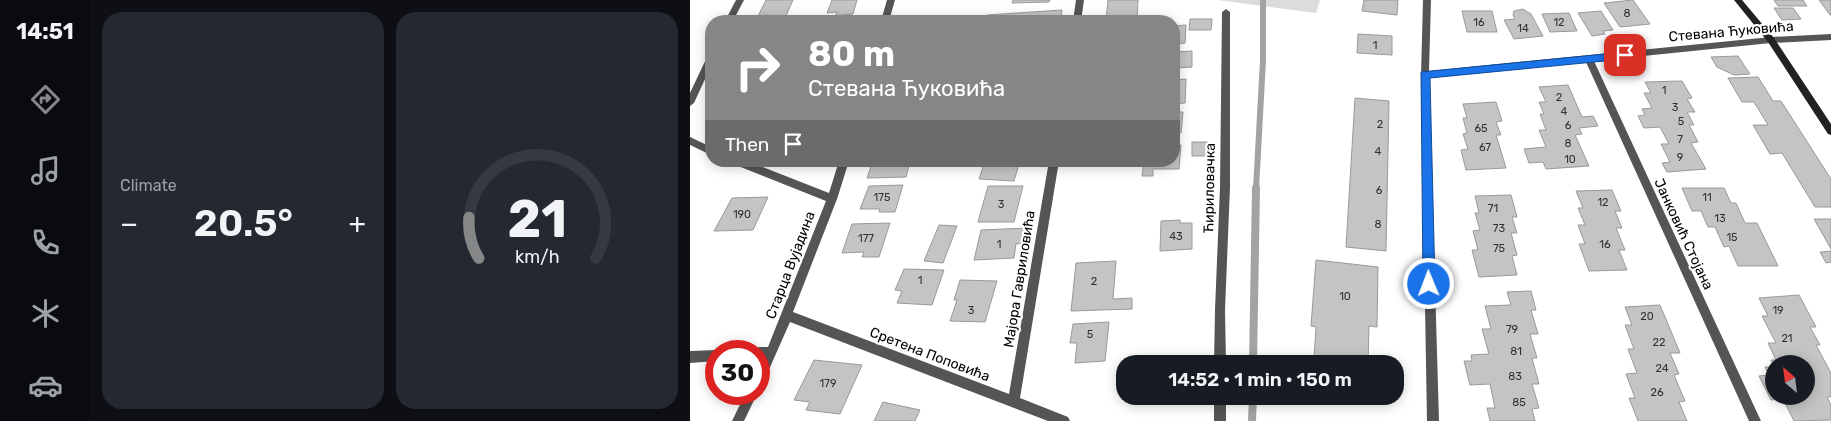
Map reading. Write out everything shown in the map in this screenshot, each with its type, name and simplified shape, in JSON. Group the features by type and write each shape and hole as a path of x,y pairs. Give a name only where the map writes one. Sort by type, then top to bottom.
{"street":[{"path":"732,15 740,0"},
{"path":"887,15 891,0"},
{"path":"1078,15 1080,0"},
{"path":"1427,0 1425,75 1433,421"},
{"path":"1738,0 1770,40 1831,131"},
{"name":"Ћириловачка","path":"1220,355 1225,187 1226,12"},
{"name":"Стевана Ћуковића","path":"1425,75 1770,40 1831,37"},
{"name":"Јанковић Стојана","path":"1589,59 1755,421"},
{"path":"690,103 705,70"},
{"path":"690,142 705,148"},
{"path":"751,167 832,199"},
{"name":"Старца Вујадина","path":"770,356 832,199 842,167"},
{"name":"Мајора Гавриловића","path":"1014,401 1053,167"},
{"name":"Сретена Поповића","path":"786,315 1014,401 1037,416 1064,421"},
{"path":"690,357 705,356"},
{"path":"738,421 746,405"},
{"path":"1220,405 1220,421"}],"shaded area":[{"path":"1218,0 1320,0 1316,13"}],"building":[{"path":"766,0 793,0 786,15 758,15"},
{"path":"832,0 857,0 853,14 836,15 837,12 827,13"},
{"path":"1013,0 1050,0 1049,2 1012,3"},
{"path":"1108,0 1138,0 1137,15 1107,15"},
{"path":"1364,0 1398,0 1397,15 1362,11"},
{"path":"1633,0 1650,24 1620,27 1604,3"},
{"path":"1774,0 1803,0 1807,6 1778,6"},
{"path":"1819,0 1831,0 1831,15 1830,15"},
{"path":"1774,8 1793,8 1801,19 1782,20"},
{"path":"1523,9 1531,14 1543,36 1514,39 1504,20 1515,19 1514,11"},
{"path":"1062,10 1062,15 987,15"},
{"path":"1462,11 1492,11 1497,32 1467,32"},
{"path":"1601,11 1613,30 1603,31 1605,34 1592,36 1578,13"},
{"path":"1569,13 1577,31 1550,32 1542,14"},
{"path":"1190,19 1212,19 1211,30 1189,30"},
{"path":"1186,25 1185,43 1180,44 1180,26"},
{"path":"1358,34 1392,36 1392,55 1357,53"},
{"path":"1192,51 1192,67 1180,68 1180,52"},
{"path":"1738,56 1750,74 1734,75 1717,67 1711,57"},
{"path":"1758,77 1773,101 1781,101 1831,179 1831,207 1815,207 1782,153 1770,154 1753,125 1768,125 1754,102 1742,102 1728,78"},
{"path":"1186,79 1185,103 1180,103 1180,80"},
{"path":"1682,81 1692,98 1687,99 1695,112 1687,112 1694,125 1689,125 1698,142 1691,143 1706,169 1667,172 1662,163 1670,162 1661,144 1669,144 1660,127 1644,128 1638,116 1645,115 1642,109 1652,108 1644,93 1651,93 1645,82"},
{"path":"1568,85 1582,117 1593,116 1598,126 1579,128 1582,134 1575,135 1589,166 1546,169 1543,162 1529,163 1524,149 1546,147 1539,130 1546,130 1540,114 1544,114 1539,102 1546,102 1539,87"},
{"path":"1355,98 1389,101 1386,251 1346,247"},
{"path":"1496,102 1502,121 1496,122 1501,135 1496,135 1506,168 1466,170 1461,150 1468,149 1463,134 1467,133 1463,118 1467,118 1463,104"},
{"path":"1180,112 1183,112 1181,133"},
{"path":"1192,142 1207,142 1207,156 1192,156"},
{"path":"871,167 908,167 906,177 867,178"},
{"path":"983,167 1018,167 1014,181 979,179"},
{"path":"1143,167 1179,167 1179,169 1153,169 1153,176 1142,176"},
{"path":"903,185 895,212 879,212 880,209 860,209 869,186"},
{"path":"988,186 1023,186 1014,222 978,222"},
{"path":"1682,188 1724,188 1731,203 1736,203 1745,223 1757,223 1778,266 1738,266 1729,246 1724,247 1715,227 1708,227 1701,211 1692,211"},
{"path":"1612,190 1621,211 1615,211 1622,228 1616,228 1625,250 1619,250 1627,270 1589,271 1579,244 1585,244 1578,225 1585,225 1578,208 1583,208 1576,191"},
{"path":"1511,195 1517,217 1512,217 1517,233 1511,233 1517,255 1512,256 1517,275 1479,277 1472,250 1478,250 1473,231 1480,230 1475,213 1479,213 1475,196"},
{"path":"768,197 753,230 714,231 732,198"},
{"path":"1814,219 1831,219 1831,249"},
{"path":"1180,220 1180,223 1192,223 1192,249 1160,251 1161,221"},
{"path":"890,223 879,257 862,257 864,252 842,253 852,224"},
{"path":"939,225 957,226 943,263 924,261"},
{"path":"1026,228 1023,243 1016,244 1014,258 974,260 981,230"},
{"path":"1831,251 1831,262 1826,263 1820,252"},
{"path":"1316,260 1378,267 1377,327 1369,326 1368,355 1314,355 1316,327 1311,326"},
{"path":"1116,261 1113,299 1132,298 1132,309 1071,311 1076,263"},
{"path":"904,269 944,270 932,305 897,303 902,291 895,290"},
{"path":"960,280 997,281 985,322 950,321 957,300 954,300"},
{"path":"1531,291 1536,310 1531,310 1538,334 1530,334 1537,358 1532,358 1539,384 1532,384 1539,408 1532,409 1535,421 1490,421 1487,408 1495,408 1490,384 1470,385 1464,361 1472,361 1471,355 1489,354 1482,329 1491,329 1485,306 1511,305 1507,292"},
{"path":"1799,295 1816,327 1810,327 1820,345 1816,345 1831,373 1831,397 1827,397 1831,405 1831,420 1794,421 1786,405 1815,405 1815,355 1774,355 1768,343 1776,343 1762,316 1768,316 1759,298"},
{"path":"1660,305 1680,353 1670,353 1679,374 1674,375 1685,401 1679,402 1687,421 1638,421 1629,398 1635,398 1626,374 1637,373 1628,349 1634,349 1625,325 1632,325 1625,307"},
{"path":"1109,322 1105,361 1075,363 1077,343 1070,343 1073,324"},
{"path":"814,360 862,365 840,414 806,410 810,402 794,400"},
{"path":"1765,375 1765,388 1759,376"},
{"path":"883,402 920,410 915,421 874,421"}],"waterway":[{"path":"1256,189 1263,60 1263,0"},
{"path":"1253,355 1256,188"},
{"path":"1252,421 1253,405"}],"route":[{"path":"1429,284 1425,75 1625,55"}]}
